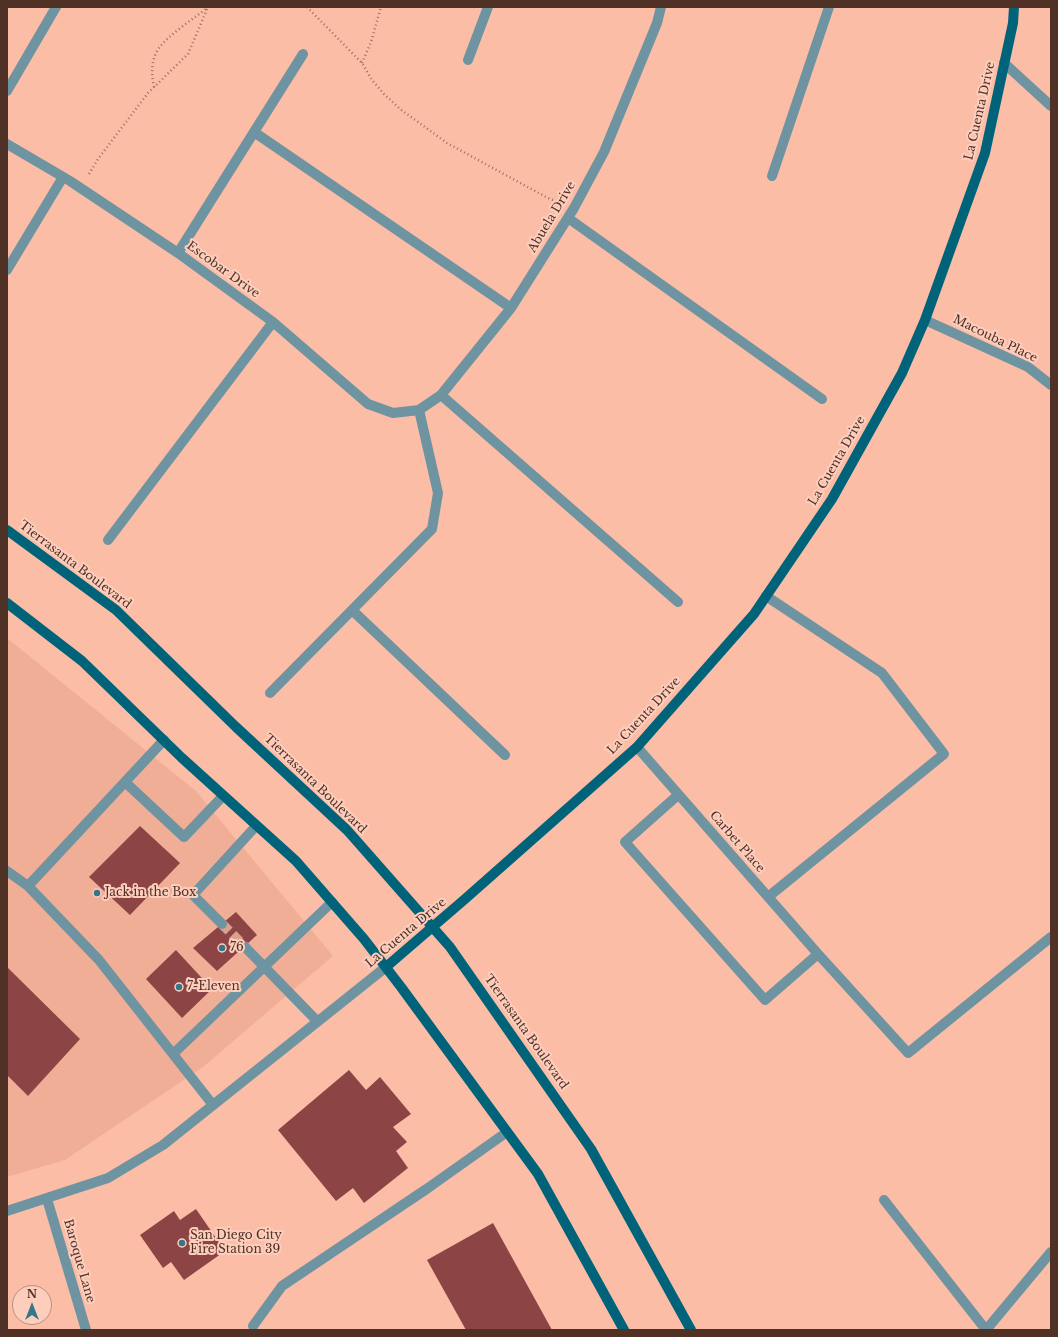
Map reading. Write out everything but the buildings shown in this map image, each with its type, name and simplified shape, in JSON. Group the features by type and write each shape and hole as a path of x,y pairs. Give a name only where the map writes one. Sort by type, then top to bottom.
{"main road":[{"name":"La Cuenta Drive","path":"386,967 637,747 754,614 832,499 902,373 925,320 985,153 1013,23 1014,7"},
{"name":"Tierrasanta Boulevard","path":"7,530 116,610 236,727 347,830 450,947 591,1149 691,1330"},
{"path":"7,603 82,661 223,796 296,862 364,939 538,1174 624,1330"}],"street":[{"path":"7,91 56,7"},
{"path":"468,60 488,7"},
{"name":"Abuela Drive","path":"418,410 441,395 511,308 568,218 604,152 657,23 661,7"},
{"path":"772,176 829,7"},
{"path":"178,253 303,54"},
{"path":"1004,63 1051,106"},
{"path":"254,132 511,308"},
{"name":"Escobar Drive","path":"7,144 81,188 178,253 273,322 368,404 393,413 418,410"},
{"path":"7,270 63,177"},
{"path":"568,218 822,399"},
{"name":"Macouba Place","path":"925,320 1028,367 1051,385"},
{"path":"108,540 273,322"},
{"path":"441,395 678,602"},
{"path":"270,693 432,529 438,493 418,410"},
{"path":"766,596 882,674 944,754 768,896"},
{"path":"352,610 505,755"},
{"path":"28,886 164,740"},
{"name":"Carbet Place","path":"637,747 818,954 908,1053 1051,937"},
{"path":"125,782 184,837 223,796"},
{"path":"678,794 625,842 765,1000 818,954"},
{"path":"222,924 193,895 256,826"},
{"path":"7,871 28,886 99,960 213,1105"},
{"path":"173,1054 332,902"},
{"path":"244,946 317,1022"},
{"name":"La Cuenta Drive","path":"7,1211 108,1178 163,1145 386,967"},
{"path":"252,1329 282,1286 428,1188 507,1132"},
{"name":"Baroque Lane","path":"47,1199 86,1330"},
{"path":"884,1200 986,1330 1051,1252"}],"path":[{"path":"154,87 151,76 152,65 158,48 208,7"},
{"path":"81,188 98,159 148,93 188,54 208,7"},
{"path":"307,7 362,64 372,80 394,104 447,143 546,197 574,208"},
{"path":"362,64 371,42 380,7"}],"shaded area":[{"path":"7,638 196,791 333,956 203,1067 65,1160 7,1177"}],"tunnel":[{"path":"222,924 244,946"}],"place":[{"name":"Jack in the Box","path":"97,893"},
{"name":"76","path":"222,948"},
{"name":"7-Eleven","path":"179,987"},
{"name":"San Diego City Fire Station 39","path":"182,1243"}]}
